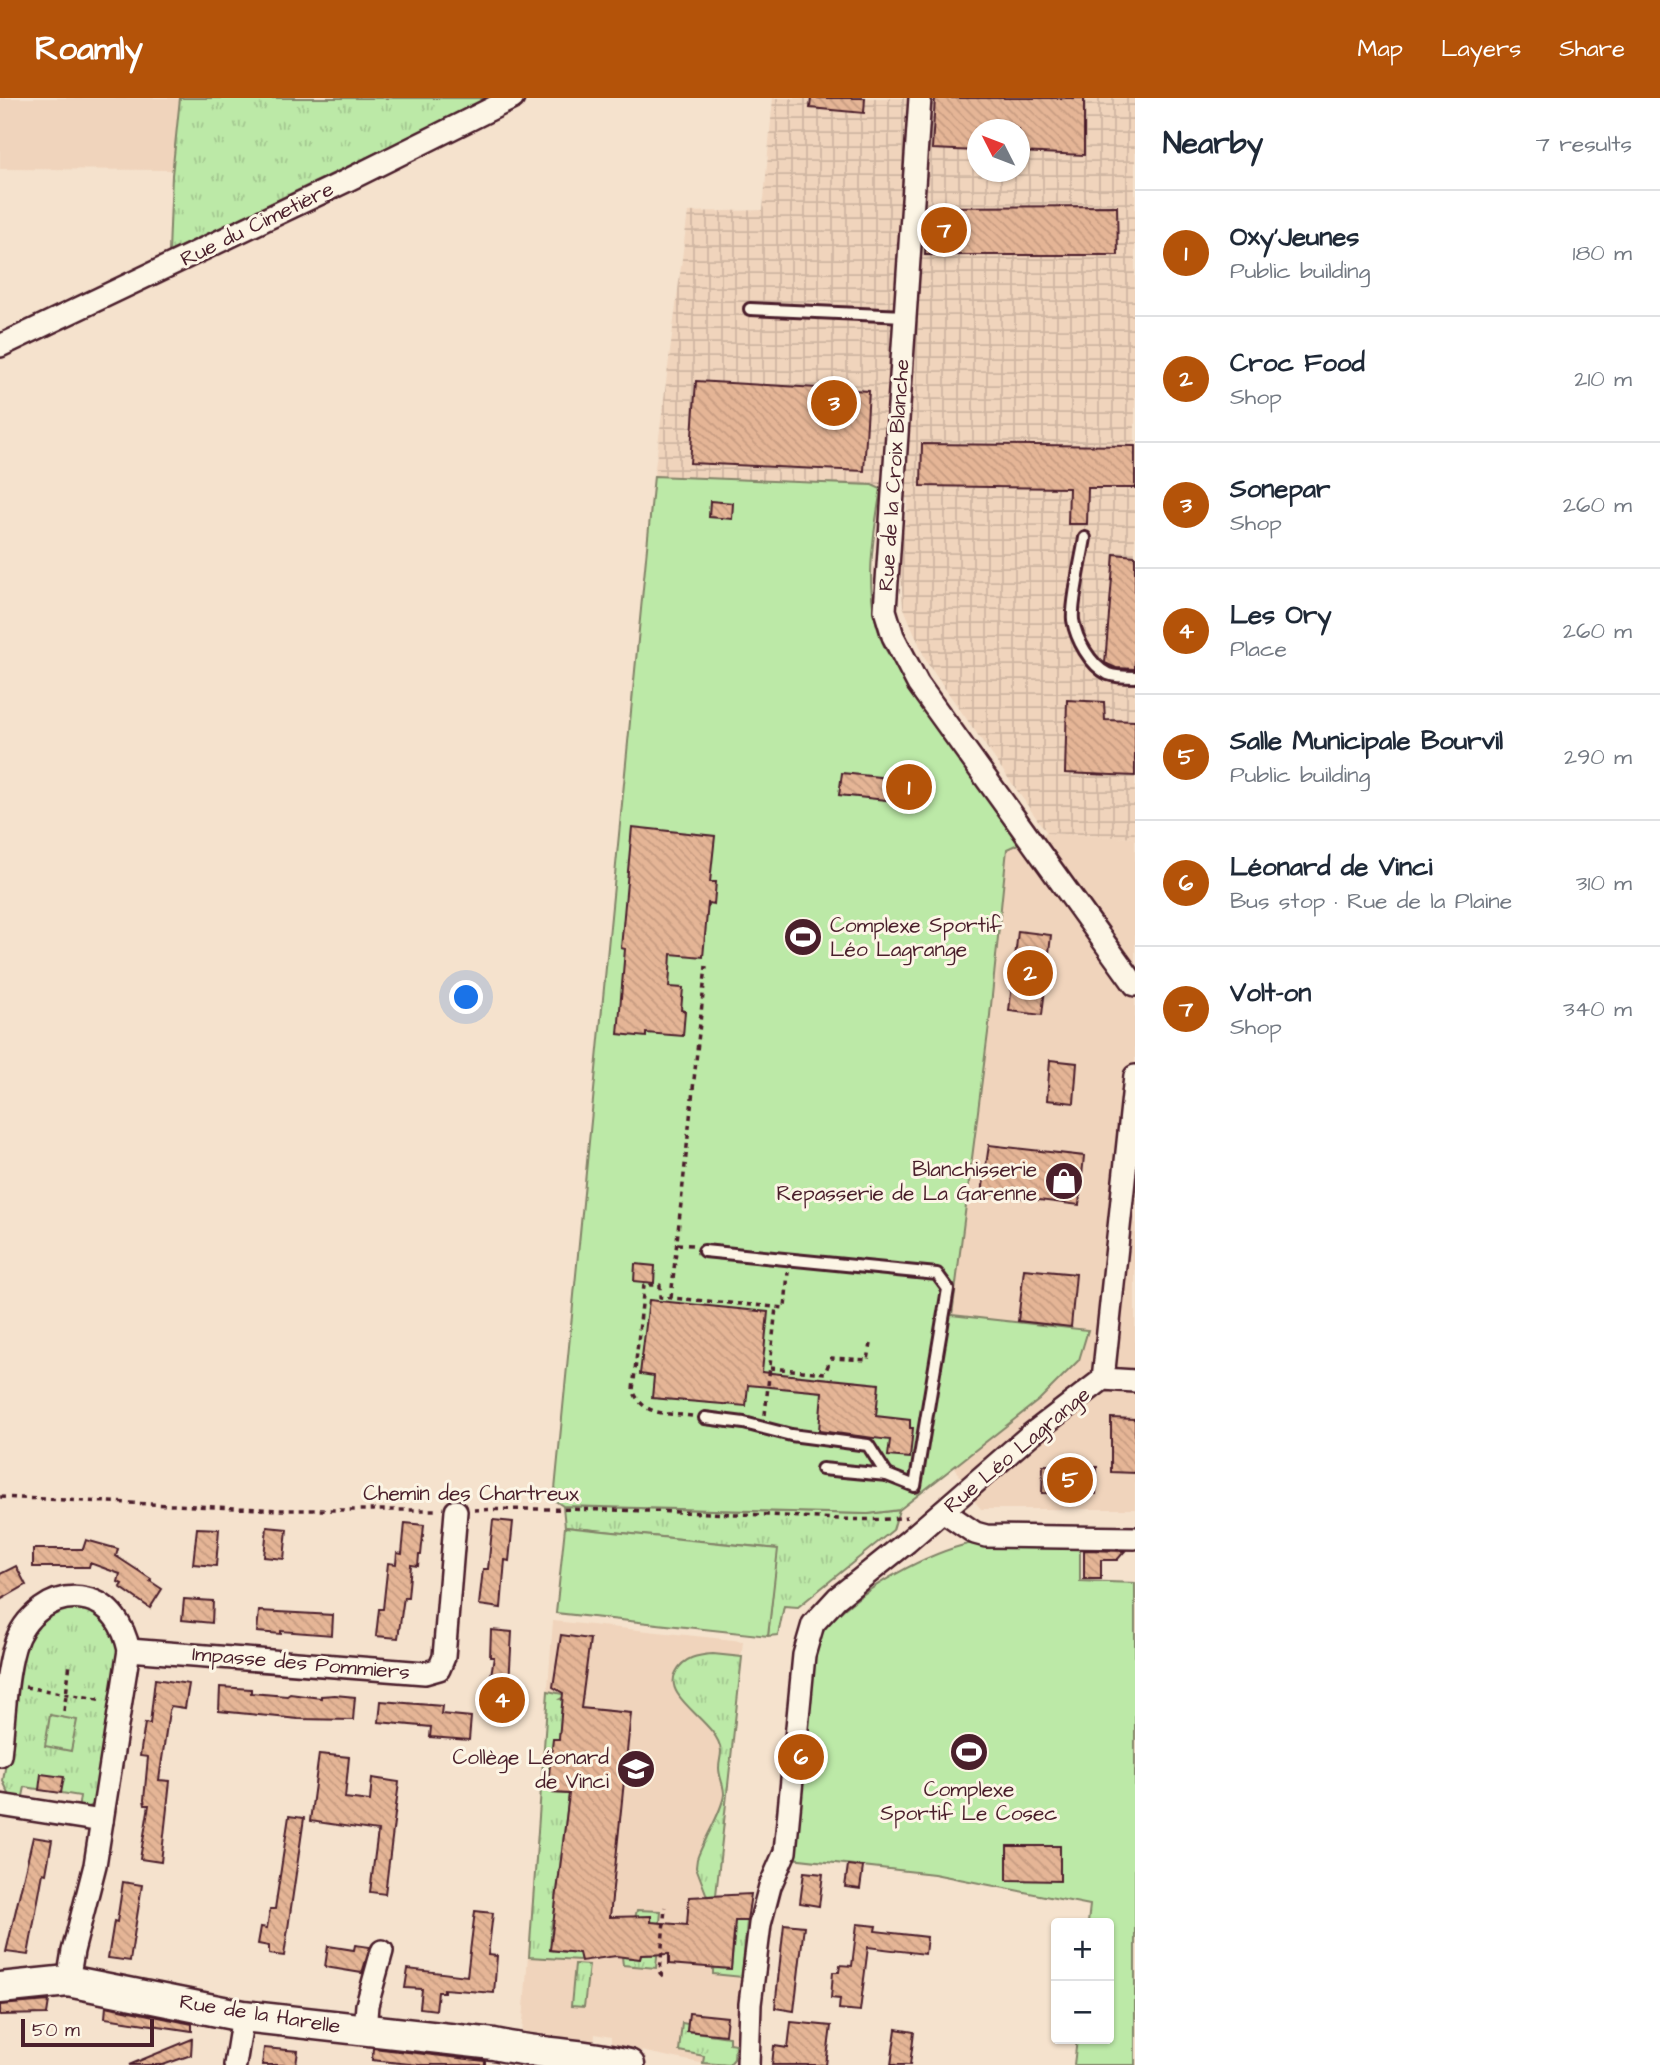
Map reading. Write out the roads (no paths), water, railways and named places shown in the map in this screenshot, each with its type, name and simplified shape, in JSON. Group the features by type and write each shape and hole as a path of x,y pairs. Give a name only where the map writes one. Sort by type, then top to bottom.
{"street":[{"name":"Rue du Cimetière","path":"0,346 332,188 513,98"},
{"name":"Rue de la Croix Blanche","path":"920,98 885,610 893,636 918,684 1135,985"},
{"path":"1103,1379 1135,1076"},
{"name":"Rue Léo Lagrange","path":"748,2065 750,2004 760,1924 770,1886 785,1852 804,1655 813,1624 837,1598 907,1542 1030,1435 1103,1379 1135,1381"},
{"name":"Impasse des Pommiers","path":"129,1650 425,1673 439,1669 444,1657 456,1511"},
{"path":"943,1511 975,1533 986,1536 1135,1538"},
{"path":"0,1755 9,1685 7,1645 39,1611 57,1599 79,1597 96,1601 113,1614 125,1633 129,1650 95,1865 68,1981"},
{"path":"0,1805 102,1821"},
{"path":"365,2030 368,2005 382,1951"},
{"name":"Rue de la Harelle","path":"0,1987 68,1981 243,2016 494,2044 520,2057 599,2058 629,2065"},
{"path":"236,2065 243,2016"}],"lane":[{"path":"750,309 905,317"},
{"path":"1085,538 1073,618 1077,633 1087,654 1098,667 1110,675 1135,677"},
{"path":"704,1251 937,1274 948,1289 915,1486 887,1475 822,1469"},
{"path":"705,1418 791,1435 868,1445 887,1475"}],"place":[{"name":"Volt-on","path":"944,230"},
{"name":"Sonepar","path":"834,403"},
{"name":"Oxy'Jeunes","path":"909,787"},
{"name":"Complexe Sportif Léo Lagrange","path":"803,937"},
{"name":"Croc Food","path":"1030,973"},
{"name":"Blanchisserie Repasserie de La Garenne","path":"1064,1181"},
{"name":"Salle Municipale Bourvil","path":"1070,1480"},
{"name":"Les Ory","path":"502,1700"},
{"name":"Complexe Sportif Le Cosec","path":"969,1752"},
{"name":"Léonard de Vinci","path":"801,1757"},
{"name":"Collège Léonard de Vinci","path":"636,1769"}]}
